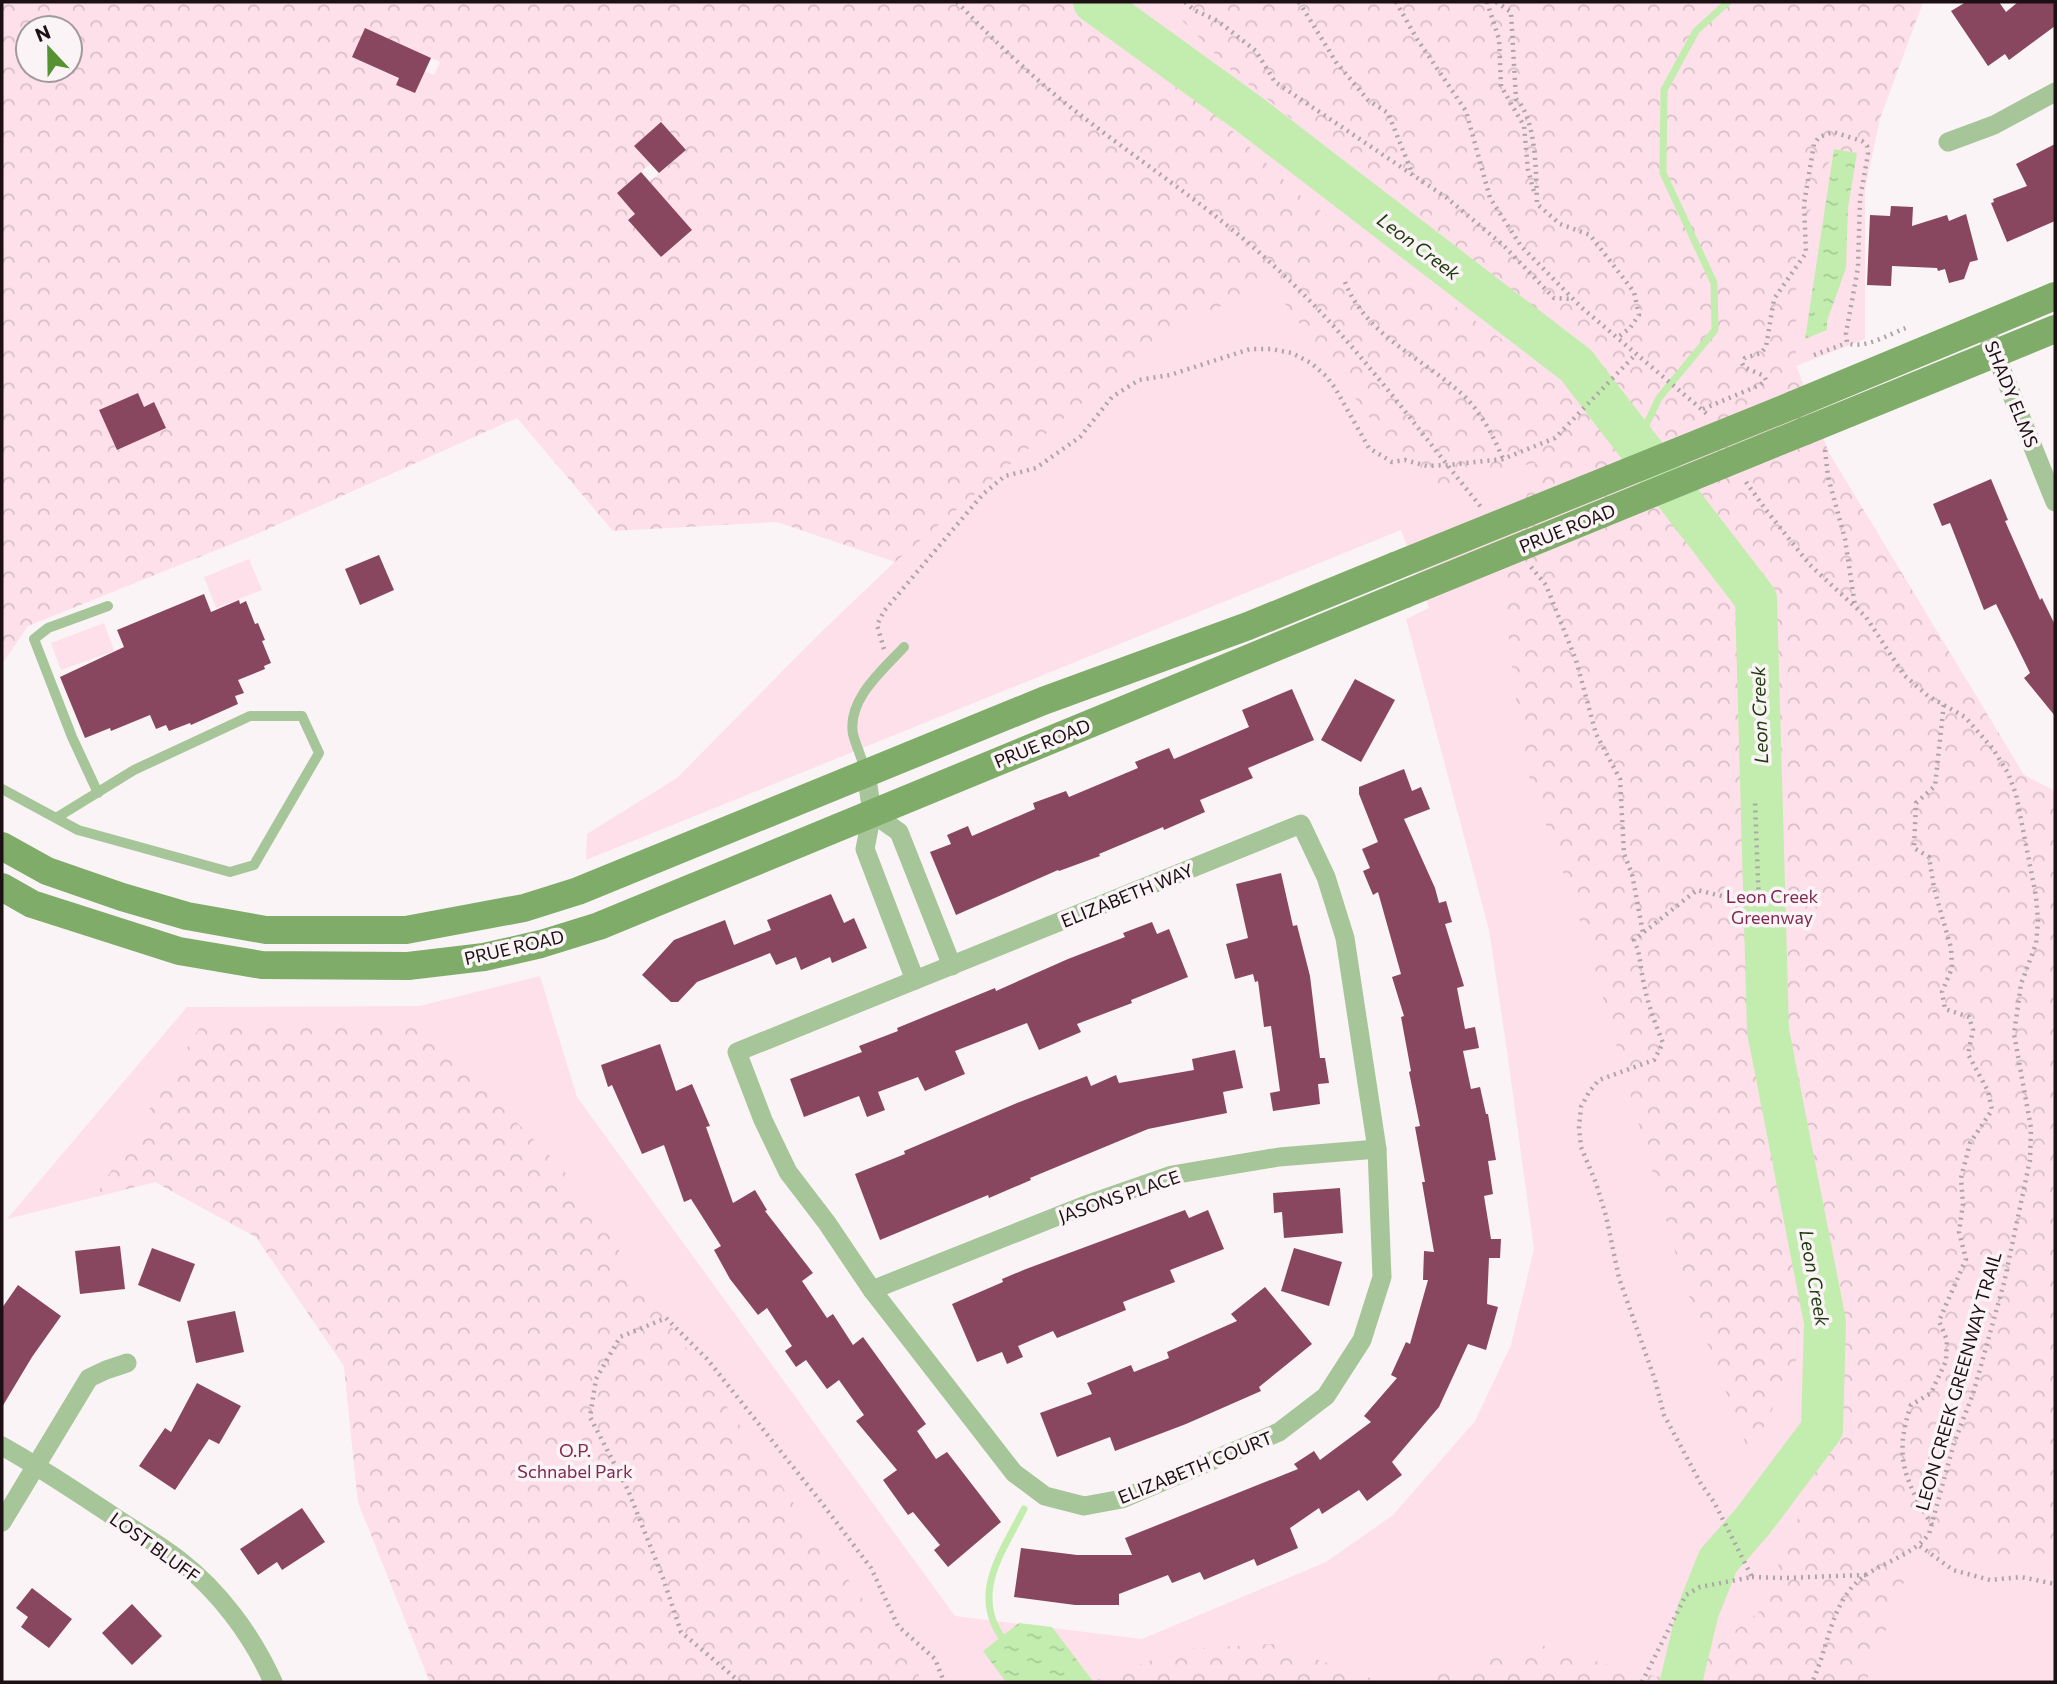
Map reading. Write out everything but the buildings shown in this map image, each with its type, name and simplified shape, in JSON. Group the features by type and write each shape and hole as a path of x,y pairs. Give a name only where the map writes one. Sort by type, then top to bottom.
{"main road":[{"name":"PRUE ROAD","path":"2,846 47,871 187,916 266,930 406,930 524,908 578,891 1043,701 1248,626 2055,296"},
{"name":"PRUE ROAD","path":"2,887 32,904 179,951 262,965 408,966 484,957 541,944 599,926 2055,329"}],"street":[{"path":"1948,142 1994,125 2055,92"},
{"name":"SHADY ELMS","path":"1984,326 2055,502"},
{"path":"866,772 872,813 865,849 915,980"},
{"path":"872,813 899,832 952,966"},
{"name":"ELIZABETH WAY","path":"737,1052 1301,824"},
{"name":"ELIZABETH COURT","path":"737,1052 763,1121 788,1172 827,1223 872,1290 1014,1473 1045,1496 1084,1507 1122,1499 1279,1432 1326,1396 1362,1340 1382,1277 1377,1149 1345,938 1326,877 1301,824"},
{"name":"JASONS PLACE","path":"872,1290 1083,1206 1172,1175 1279,1157 1377,1149"},
{"path":"2,1522 89,1378 127,1363"},
{"name":"LOST BLUFF","path":"2,1446 36,1465 179,1560 229,1609 249,1638 273,1682"}],"lane":[{"path":"98,793 72,737 34,639 48,628 108,606"},
{"path":"866,772 853,732 854,710 866,690 904,647"},
{"path":"2,789 78,830 230,872 254,865 319,753 302,716 250,716 134,770 56,818"}],"path":[{"path":"957,2 1009,54 1073,109 1160,173 1275,266 1346,342 1488,515"},
{"path":"1185,2 1194,10 1218,21 1256,51 1275,82 1447,198 1503,245 1554,298 1573,299"},
{"path":"1299,2 1336,62 1368,100 1388,113 1414,176"},
{"path":"1395,2 1466,111 1490,198 1501,219 1521,246 1573,299 1652,369 1703,409 1714,422"},
{"path":"1487,2 1499,39 1501,86 1524,126 1528,170 1537,204 1560,225 1590,235 1634,292 1639,315 1630,328 1616,338"},
{"path":"1496,2 1511,12 1516,99 1524,106 1536,154 1537,204"},
{"path":"1703,409 1766,380 1764,376 1744,367 1742,363 1745,358 1761,353 1766,348 1774,299 1806,253 1804,204 1814,145 1819,137 1833,132 1862,141 1867,146 1868,154 1860,200 1858,268 1846,333 1847,343"},
{"path":"1345,282 1360,311 1379,331 1465,397 1494,438 1503,459"},
{"path":"1814,355 1847,343 1862,345 1918,324"},
{"path":"882,648 877,625 884,611 983,494 1005,476 1036,468 1080,437 1112,397 1139,380 1170,375 1250,349 1271,349 1292,354 1311,363 1326,376 1369,448 1392,462 1405,460 1427,466 1447,465 1503,459 1555,438 1636,355"},
{"name":"LEON CREEK GREENWAY TRAIL","path":"1814,428 1845,539 1856,607"},
{"name":"LEON CREEK GREENWAY TRAIL","path":"1740,470 1766,510 1810,565 1866,617 1904,675 1928,696 1965,717 1981,734 2008,773 2016,794 2036,896 2036,944 2021,984 2014,1034 2031,1128 2030,1160 2004,1283 1973,1394 1954,1443 1929,1534 1920,1546"},
{"path":"1529,565 1546,585 1576,660 1596,734 1620,779 1624,854 1632,874 1643,933"},
{"path":"1932,1525 1909,1488 1902,1458 1905,1423 1911,1405 1931,1393 1946,1361 1947,1340 1939,1321 1966,1259 1959,1232 1964,1204 1961,1178 1970,1143 1992,1110 1988,1091 1968,1054 1973,1030 1969,1017 1945,1009 1942,992 1952,968 1951,948 1934,888 1929,857 1914,848 1916,803 1935,786 1944,703"},
{"path":"1752,1577 1664,1415 1655,1380 1619,1278 1606,1216 1581,1147 1579,1127 1581,1107 1588,1092 1599,1080 1654,1060 1663,1043 1650,1010 1640,954 1634,940 1697,890 1759,905 1755,802"},
{"path":"740,1682 681,1632 628,1490 590,1417 596,1378 620,1336 666,1318 707,1359 821,1502 871,1568 898,1626 935,1659 944,1682"},
{"path":"1812,1682 1833,1622 1852,1587 1866,1575 1920,1546 1953,1570 1965,1574 1990,1580 2021,1577 2055,1584"},
{"path":"1642,1682 1686,1595 1700,1587 1752,1577 1866,1575"}],"green space":[{"path":"2,2 1097,2 1305,200 1541,367 1571,346 1232,71 1164,2 1923,2 1880,118 1875,142 1857,153 1834,149 1796,245 1796,365 1829,453 2024,775 2055,791 2055,1553 1913,1558 1866,1682 1414,1682 1540,1645 1672,1680 1759,1612 1804,1504 1805,1342 1750,1455 1684,1283 1586,938 1523,759 1503,588 1535,463 1423,489 1268,281 1155,341 895,562 777,522 613,531 517,418 259,533 28,626 2,664","holes":["365,29 440,62 434,75 425,71 415,93 396,85 399,78","661,122 686,150 649,182 692,230 661,257 629,221 635,214 617,193 650,164 634,146","138,393 144,407 154,403 165,428 117,450 99,410"]},
{"name":"Leon Creek Greenway","path":"923,2 1923,2 1880,118 1865,190 1865,339 1796,366 1829,453 2024,775 2055,791 2055,1682 430,1682 358,1502 344,1366 256,1237 155,1182 7,1219 187,1007 419,1006 540,976 577,1097 955,1616 1142,1639 1326,1562 1393,1515 1475,1421 1511,1345 1534,1249 1489,930 1406,619 1429,608 1401,530 586,860 587,834 677,778 815,638 1225,246"},
{"path":"249,559 262,590 216,608 204,577"},
{"path":"104,623 114,651 61,670 51,643"},
{"name":"O.P. Schnabel Park","path":"418,1023 562,1168 821,1543 924,1682 430,1682 358,1502 344,1366 256,1237 155,1182 95,1197 200,1027"},
{"path":"1273,1644 1381,1682 1090,1682 1183,1649"}],"water":[{"path":"1834,149 1857,153 1848,208 1846,268 1827,321 1827,330 1805,339"},
{"path":"1019,1623 1052,1627 1092,1680 1006,1682 983,1651"}],"waterway":[{"name":"Leon Creek","path":"1094,2 1249,114 1576,365 1756,599 1768,1031 1825,1322 1822,1429 1753,1521 1718,1561 1698,1611 1681,1682"},
{"path":"1637,444 1659,398 1715,330 1714,283 1663,173 1664,90 1696,31 1728,2"},
{"path":"1006,1643 995,1626 989,1592 999,1558 1024,1509"}]}
